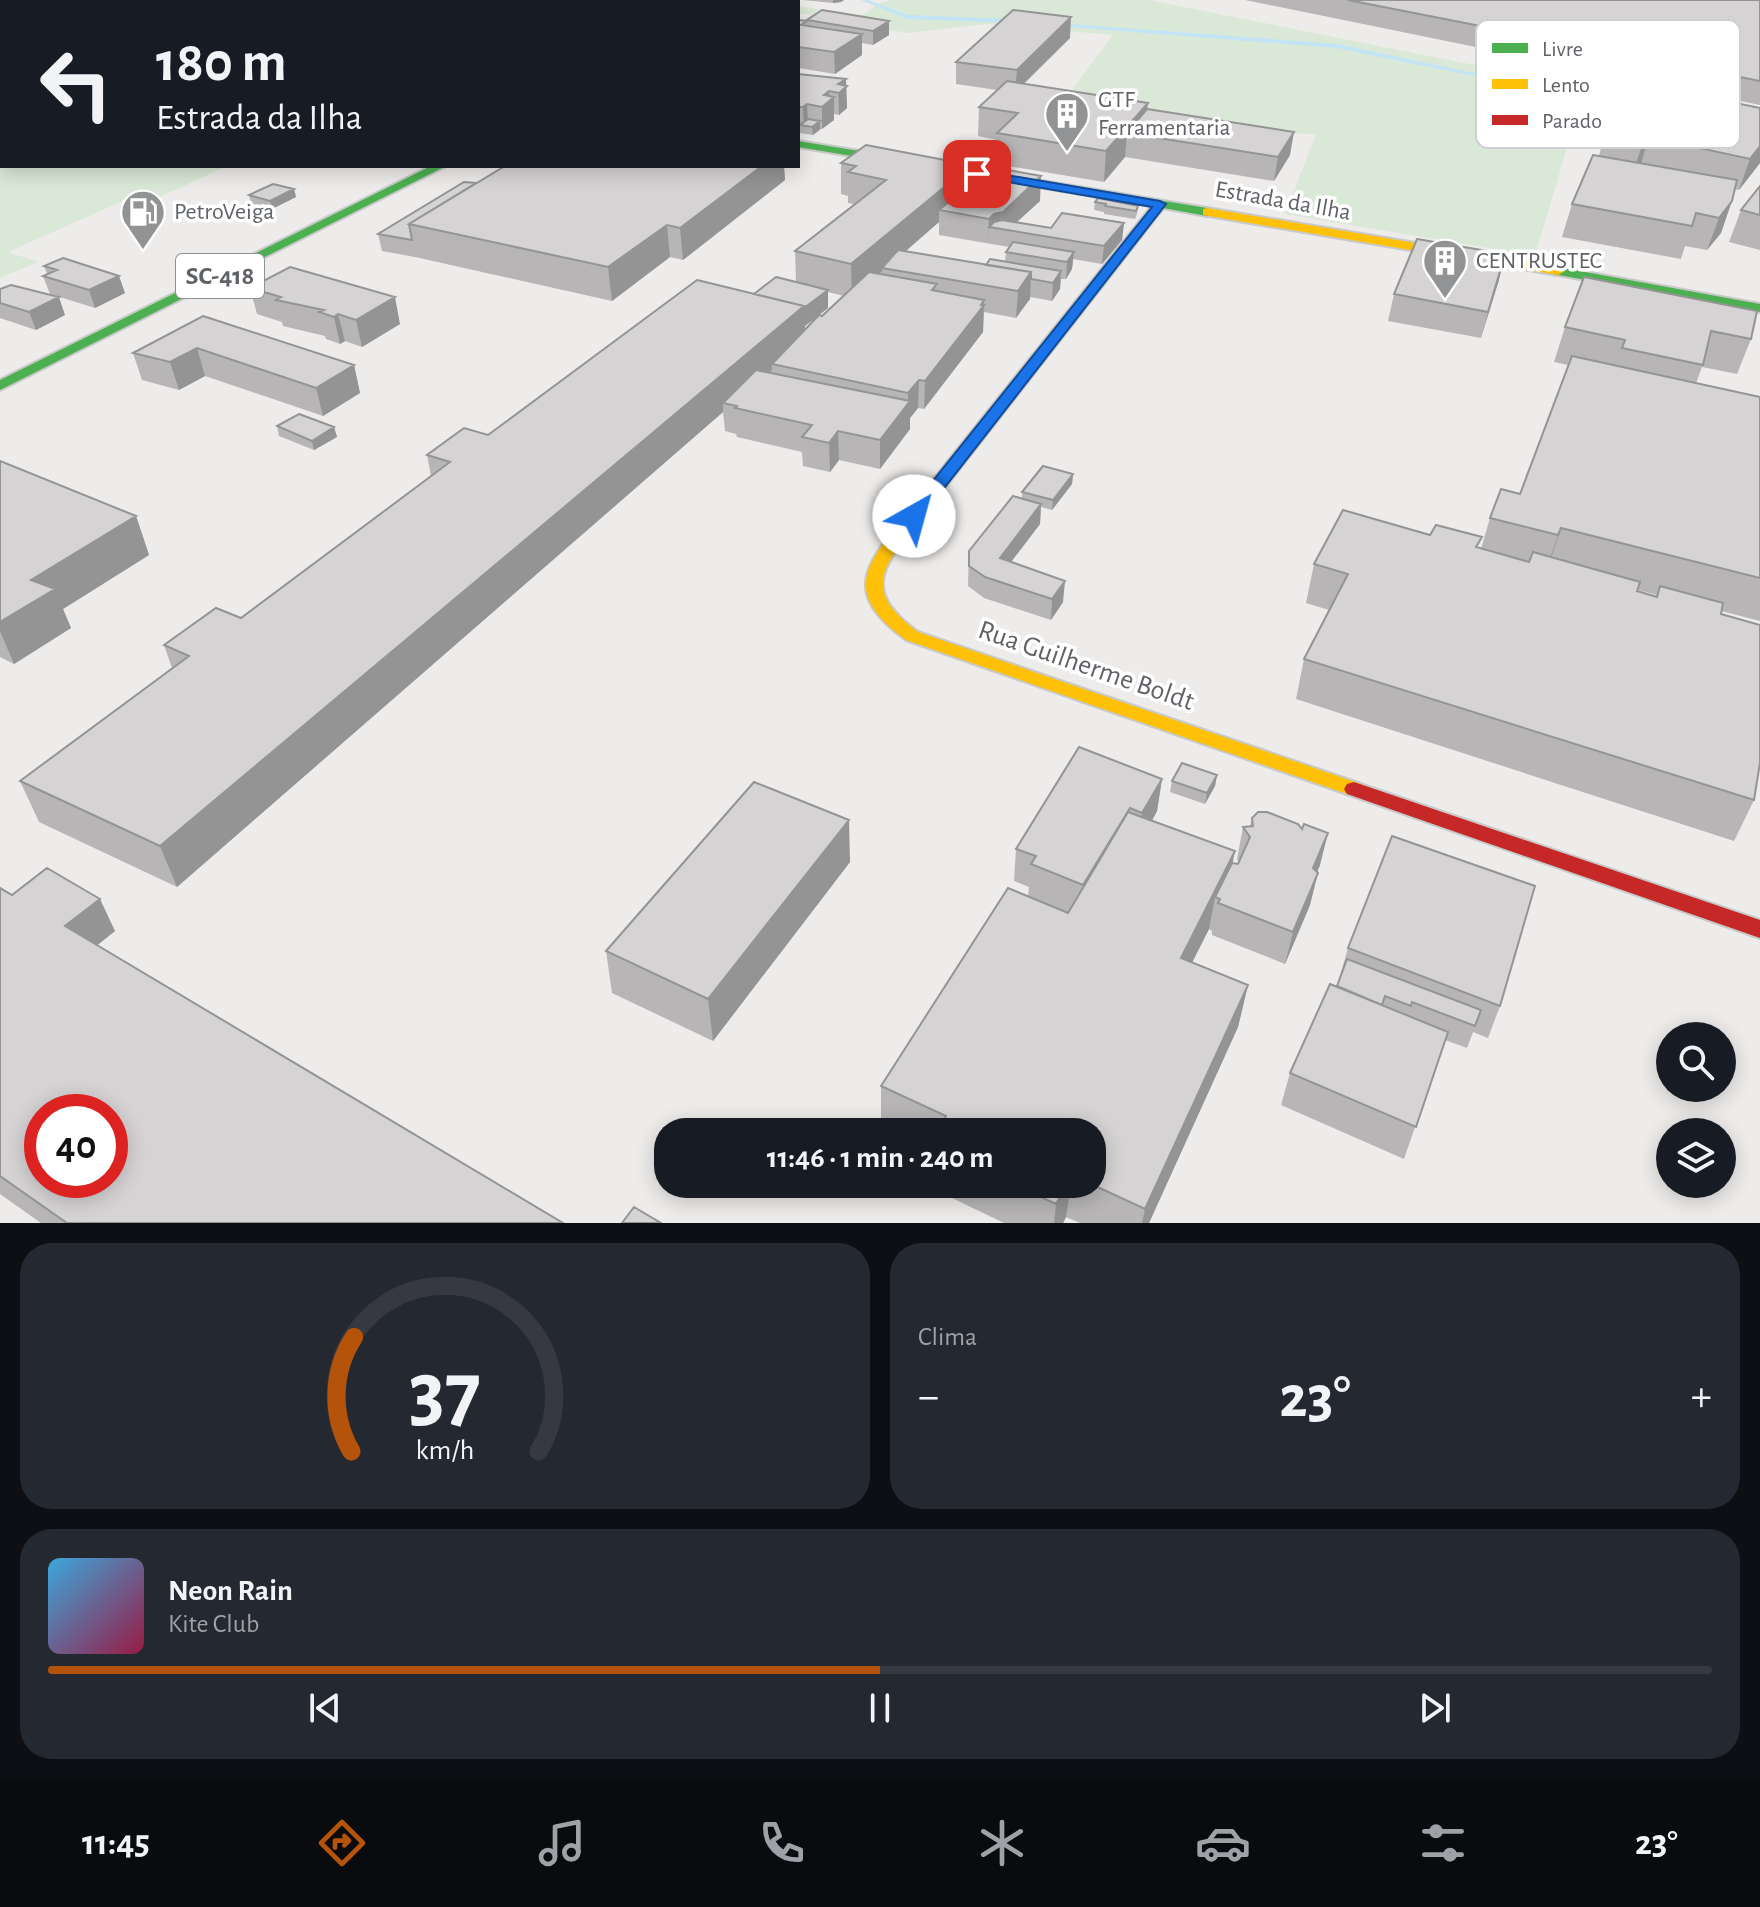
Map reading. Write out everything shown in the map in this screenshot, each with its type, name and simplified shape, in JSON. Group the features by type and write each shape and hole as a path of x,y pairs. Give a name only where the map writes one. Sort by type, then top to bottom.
{"street":[{"name":"Estrada da Ilha","path":"800,144 1760,308"},
{"name":"SC-418","path":"0,386 436,168"},
{"name":"Rua Guilherme Boldt","path":"1160,204 880,558 873,579 873,601 886,621 912,636 1760,929"}],"green space":[{"path":"892,0 1149,0 1476,65 1476,148 1567,148 1535,256 1285,214 1316,134 1157,131 1054,114 1113,35 988,24 907,33 800,13 800,6 862,15 880,3"},
{"path":"1740,118 1760,122 1760,138 1740,134"},
{"path":"0,168 223,168 140,206 125,200 8,252 38,262 0,278"}],"building":[{"path":"1348,0 1760,0 1760,81 1740,77 1740,20 1476,20 1476,25"},
{"path":"822,10 889,21 873,31 807,20"},
{"path":"1013,10 1071,17 1017,70 956,62"},
{"path":"800,20 807,21 801,25 862,34 834,52 800,47"},
{"path":"800,74 846,79 838,84 847,86 839,93 829,91 824,95 834,97 822,107 807,104 800,107"},
{"path":"1007,81 1148,103 1106,151 997,133 1018,113 979,107"},
{"path":"1740,104 1760,108 1760,146 1750,159 1700,148 1740,148"},
{"path":"1147,109 1294,132 1278,157 1127,133"},
{"path":"808,119 820,121 812,127 800,125"},
{"path":"866,145 971,165 851,264 795,251 886,180 848,172 856,166 841,163"},
{"path":"1593,155 1737,180 1732,201 1719,218 1696,213 1692,226 1572,204"},
{"path":"502,168 759,168 680,228 667,225 608,267 409,224"},
{"path":"997,168 1041,176 1003,212 989,219 939,210 972,183 978,184"},
{"path":"464,182 476,183 409,224 412,240 378,234"},
{"path":"273,184 294,189 270,201 249,195"},
{"path":"1760,186 1760,215 1741,210"},
{"path":"1098,198 1138,206 1136,211 1105,206 1095,202"},
{"path":"1062,213 1124,223 1104,246 989,227 1002,220 1051,228"},
{"path":"1417,239 1505,254 1488,312 1394,294"},
{"path":"1013,242 1074,252 1067,262 1006,252"},
{"path":"898,250 1031,272 1018,291 882,268"},
{"path":"63,258 119,276 89,290 43,276 57,270 44,266"},
{"path":"990,259 1061,271 1053,283 1031,279 1031,272 986,265"},
{"path":"290,267 395,297 356,320 338,314 334,317 319,312 324,310 276,300 281,297 250,288"},
{"path":"869,272 937,284 932,290 984,300 981,305 984,305 925,381 919,380 908,393 772,364 819,315 822,316"},
{"path":"776,277 828,290 804,308 754,294"},
{"path":"1584,277 1757,311 1751,339 1711,331 1703,365 1622,348 1625,340 1565,327"},
{"path":"697,280 804,306 160,846 20,781 189,656 164,645 216,608 241,618 450,462 427,455 464,428 488,435"},
{"path":"11,285 59,297 29,312 0,303 0,289"},
{"path":"203,316 354,365 316,388 197,348 170,362 133,353"},
{"path":"1572,356 1760,397 1760,578 1561,528 1558,535 1490,518 1501,489 1520,494"},
{"path":"756,370 910,401 880,440 838,431 829,443 802,437 812,425 723,403"},
{"path":"299,414 334,427 312,441 277,426"},
{"path":"0,461 136,516 31,580 55,589 0,622"},
{"path":"1043,466 1073,474 1053,500 1022,492"},
{"path":"1013,496 1041,504 1000,558 1065,581 1052,599 985,577 969,566 969,551"},
{"path":"1343,510 1430,535 1436,525 1482,537 1476,547 1529,562 1533,552 1640,582 1637,591 1657,597 1660,586 1723,603 1721,614 1760,625 1760,763 1754,800 1304,659 1348,574 1314,564"},
{"path":"1079,747 1162,779 1142,813 1130,808 1083,885 1031,864 1036,856 1016,849"},
{"path":"1182,763 1217,775 1207,793 1172,781"},
{"path":"754,782 849,820 708,999 606,951"},
{"path":"1128,812 1235,851 1181,958 1248,985 1145,1209 1106,1191 1106,1118 945,1118 881,1086 1008,888 1068,913"},
{"path":"1258,812 1267,812 1298,824 1302,829 1304,824 1328,833 1313,868 1318,873 1293,932 1218,903 1220,899 1215,897 1232,863 1238,864 1250,837 1243,827 1253,826 1252,818"},
{"path":"1392,836 1535,886 1500,1006 1348,948"},
{"path":"47,868 100,899 65,926 563,1223 67,1223 31,1198 128,1198 128,1094 24,1094 24,1193 0,1176 0,888 12,895"},
{"path":"1347,959 1481,1010 1475,1026 1412,1002 1411,1006 1385,996 1382,1005 1337,986"},
{"path":"1330,984 1448,1032 1416,1127 1290,1073"},
{"path":"1043,1198 1059,1198 1056,1204"},
{"path":"634,1207 661,1223 622,1223"}],"waterway":[{"path":"864,0 907,17 1015,21"},
{"path":"1058,25 1337,46 1476,75"}],"traffic: fast":[{"path":"800,144 1207,212"},
{"path":"0,386 436,168"},
{"path":"915,514 1160,204"},
{"path":"1558,271 1760,308"}],"traffic: slow":[{"path":"1207,212 1558,271"},
{"path":"915,514 880,562 874,577 874,592 879,606 891,621 912,636 1354,789"}],"traffic: jam":[{"path":"1354,789 1760,929"}],"place":[{"name":"GTF Ferramentaria","path":"1067,153"},
{"name":"PetroVeiga","path":"143,251"},
{"name":"CENTRUSTEC","path":"1445,300"}],"route":[{"path":"914,516 1160,204 977,174"}]}
